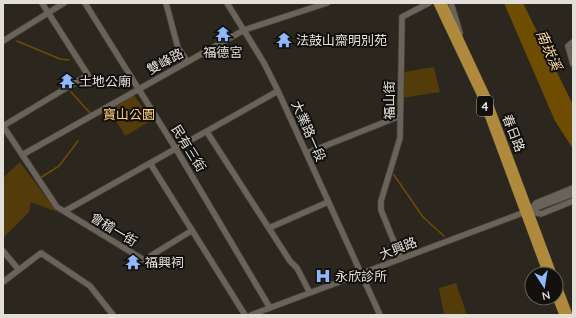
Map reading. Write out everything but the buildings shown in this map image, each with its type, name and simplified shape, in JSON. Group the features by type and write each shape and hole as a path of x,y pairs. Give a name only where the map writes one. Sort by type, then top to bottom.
{"main road":[{"name":"春日路","path":"437,3 481,96 527,212 551,266"},
{"name":"春日路","path":"443,3 486,95 544,266"},
{"path":"564,302 569,315"}],"street":[{"path":"3,126 88,75 42,3"},
{"path":"3,41 64,3"},
{"name":"民有三街","path":"85,3 137,89 176,149 270,308"},
{"path":"166,3 178,48 187,61"},
{"name":"大業路一段","path":"227,3 278,91 380,315"},
{"name":"雙峰路","path":"22,155 244,30 317,5 328,3"},
{"name":"福山街","path":"401,259 381,210 381,201 400,138 402,17 429,3"},
{"path":"451,3 463,45"},
{"path":"573,42 568,46 573,64"},
{"path":"65,211 207,132 246,107 278,91"},
{"path":"307,153 400,116"},
{"name":"會稽一街","path":"3,126 57,207 144,260 192,231"},
{"path":"207,132 290,261 297,268 310,293"},
{"path":"150,163 245,315"},
{"path":"527,212 536,203 573,188"},
{"path":"527,212 573,194"},
{"path":"269,228 328,202"},
{"path":"527,212 542,214 573,203"},
{"name":"大興路","path":"251,315 527,212"},
{"path":"3,251 19,270"},
{"path":"3,282 41,253 90,286 113,315"}],"green space":[{"path":"434,67 440,92 402,98 404,72"},
{"name":"寶山公園","path":"133,94 152,120 125,136 109,108"},
{"path":"20,162 57,212 31,202 29,212 3,238 3,178"},
{"path":"456,283 467,315 444,315 439,288"}],"shaded area":[{"path":"504,3 523,3 573,105 573,149 555,121"}],"waterway":[{"path":"17,41 60,59 69,60"},
{"path":"71,92 91,114"},
{"path":"40,178 59,166 78,141"},
{"path":"394,175 423,217 444,236"}],"place":[{"name":"福德宮","path":"223,34"},
{"name":"法鼓山齋明別苑","path":"284,40"},
{"name":"土地公廟","path":"67,81"},
{"name":"福興祠","path":"133,262"},
{"name":"永欣診所","path":"323,276"}],"water label":[{"name":"南崁溪","path":"549,50"}]}
